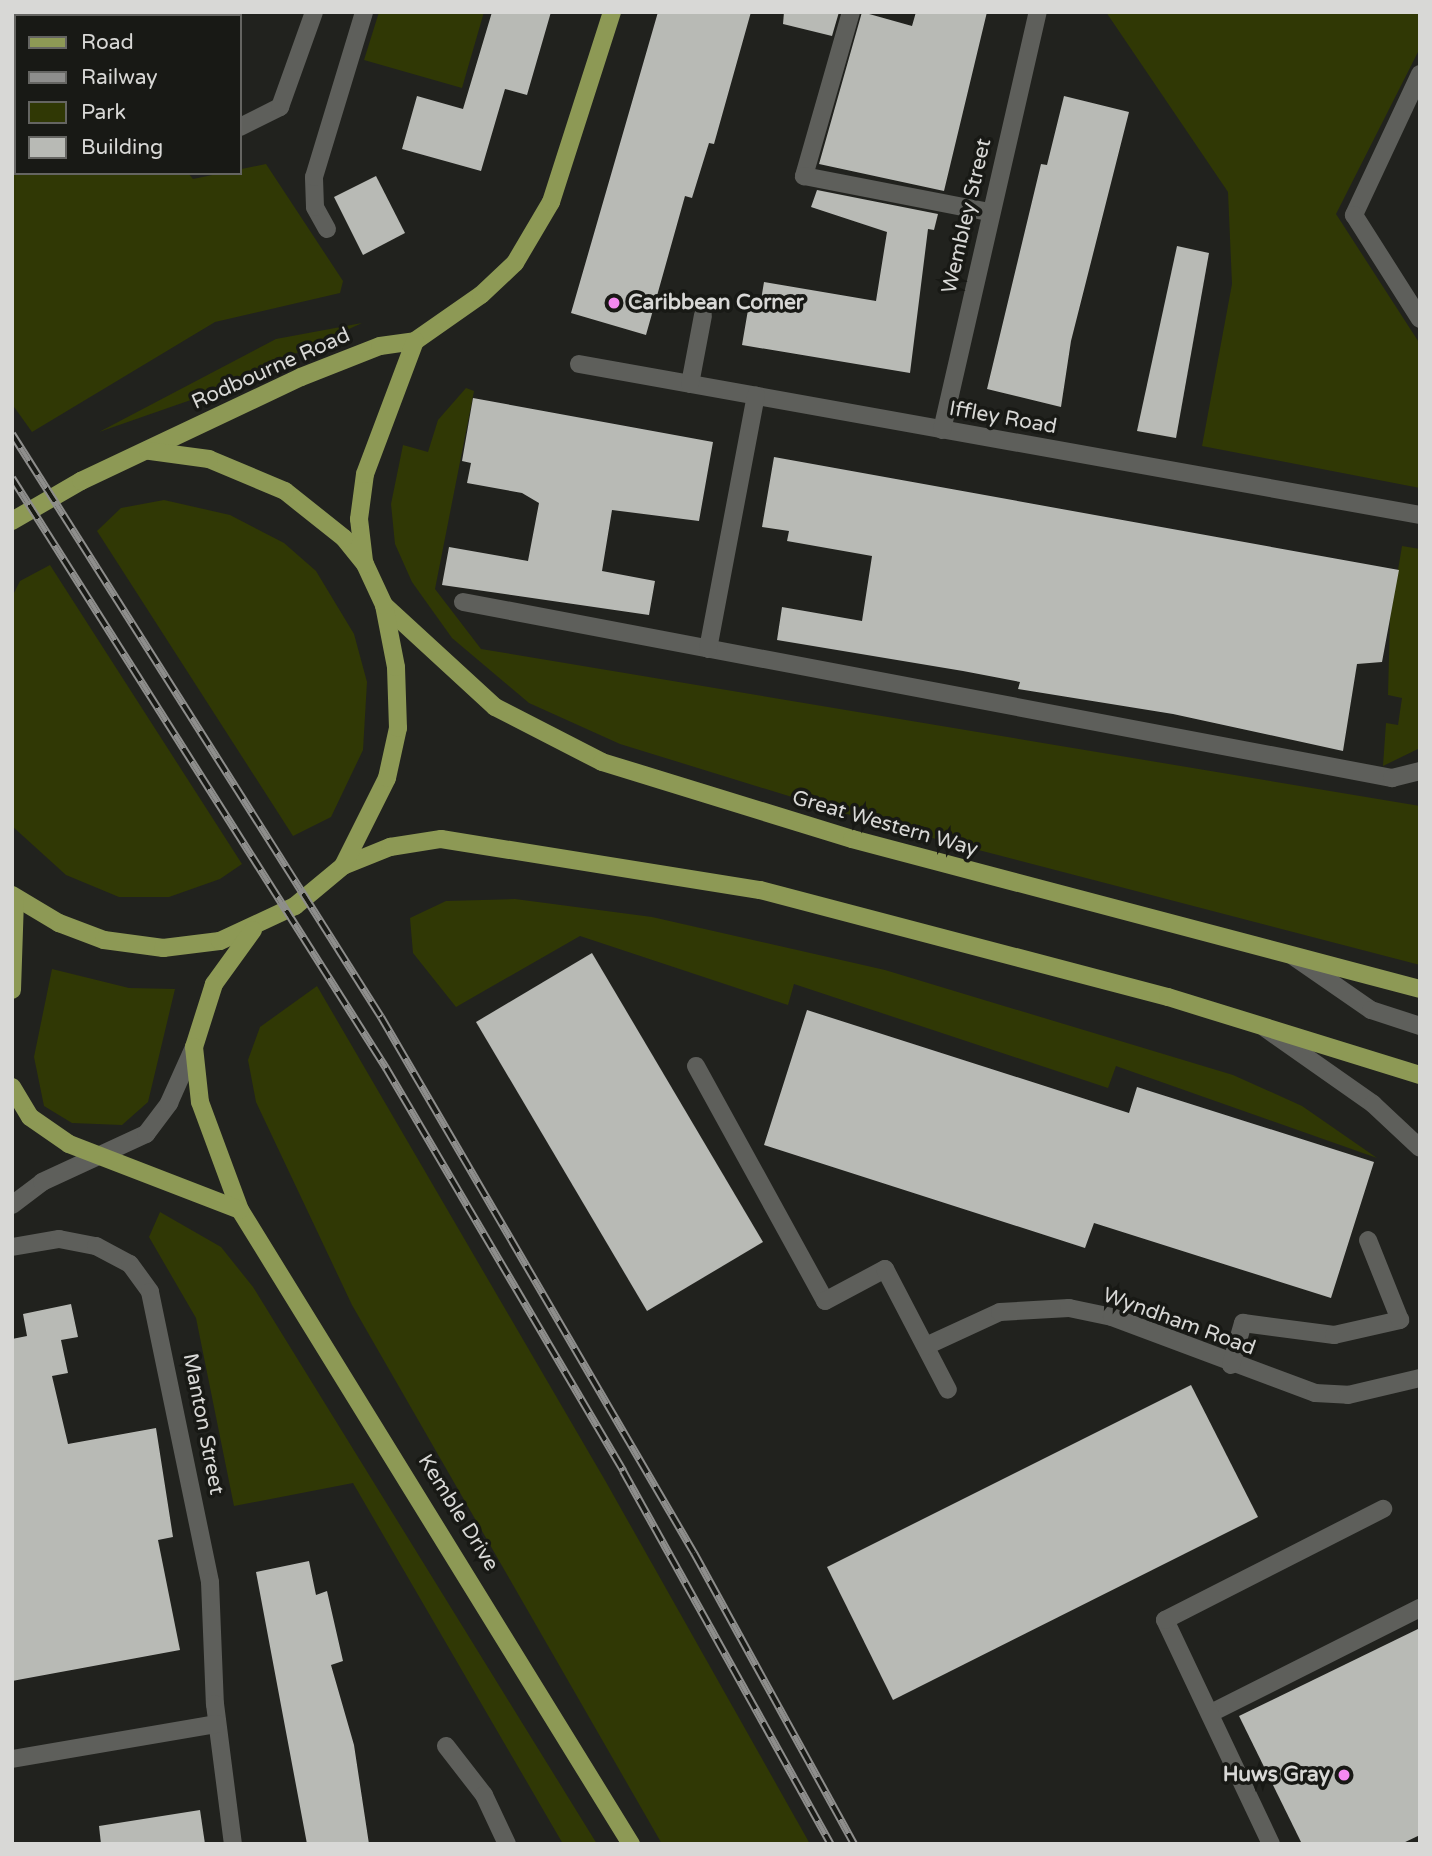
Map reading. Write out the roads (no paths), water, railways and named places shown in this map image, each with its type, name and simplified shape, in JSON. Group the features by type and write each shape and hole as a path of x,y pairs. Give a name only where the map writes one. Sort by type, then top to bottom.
{"main road":[{"name":"Rodbourne Road","path":"12,521 149,451 324,367 380,346 415,341 481,295 529,245 564,174 612,12"},
{"path":"365,564 359,519 365,474 415,341"},
{"path":"149,451 209,459 285,491 344,538 365,564 384,605 398,697 394,753 376,807 342,866"},
{"name":"Great Western Way","path":"384,605 495,707 602,762 852,839 1420,989"},
{"path":"12,990 14,896 79,932 133,945 190,946 253,930 295,906 342,866 390,846 441,839 553,852 845,910 1262,1026 1420,1075"},
{"path":"194,1047 214,984 253,930"},
{"name":"Kemble Drive","path":"194,1047 200,1102 240,1210 631,1844"},
{"path":"12,1087 30,1117 95,1158 240,1210"}],"street":[{"path":"242,126 280,107 314,12"},
{"path":"327,229 316,207 314,177 364,12"},
{"path":"851,12 804,176 990,212"},
{"name":"Wembley Street","path":"942,430 1038,12"},
{"path":"1420,74 1354,215 1420,319"},
{"path":"690,384 703,315"},
{"name":"Iffley Road","path":"579,364 1420,515"},
{"path":"709,649 756,396"},
{"path":"463,602 1392,778 1420,771"},
{"path":"1287,952 1371,1010 1420,1026"},
{"path":"1262,1026 1373,1104 1420,1147"},
{"path":"12,1205 42,1182 95,1158 154,1126 194,1047"},
{"path":"696,1066 825,1301 885,1269 948,1390"},
{"name":"Manton Street","path":"12,1247 60,1239 114,1254 142,1278 161,1323 210,1582 217,1724 233,1844"},
{"path":"1231,1365 1244,1323 1334,1335 1400,1320 1368,1240"},
{"name":"Wyndham Road","path":"926,1346 1000,1312 1069,1308 1112,1317 1231,1365 1315,1393 1357,1393 1420,1378"},
{"path":"1271,1844 1165,1620 1383,1509"},
{"path":"1211,1713 1420,1608"},
{"path":"12,1759 217,1724"},
{"path":"446,1746 484,1795 507,1844"}],"railway":[{"path":"12,434 381,1017 694,1553 854,1844"},
{"path":"12,478 386,1068 623,1471 831,1844"}],"place":[{"name":"Caribbean Corner","path":"614,303"},
{"name":"Huws Gray","path":"1344,1775"}]}
